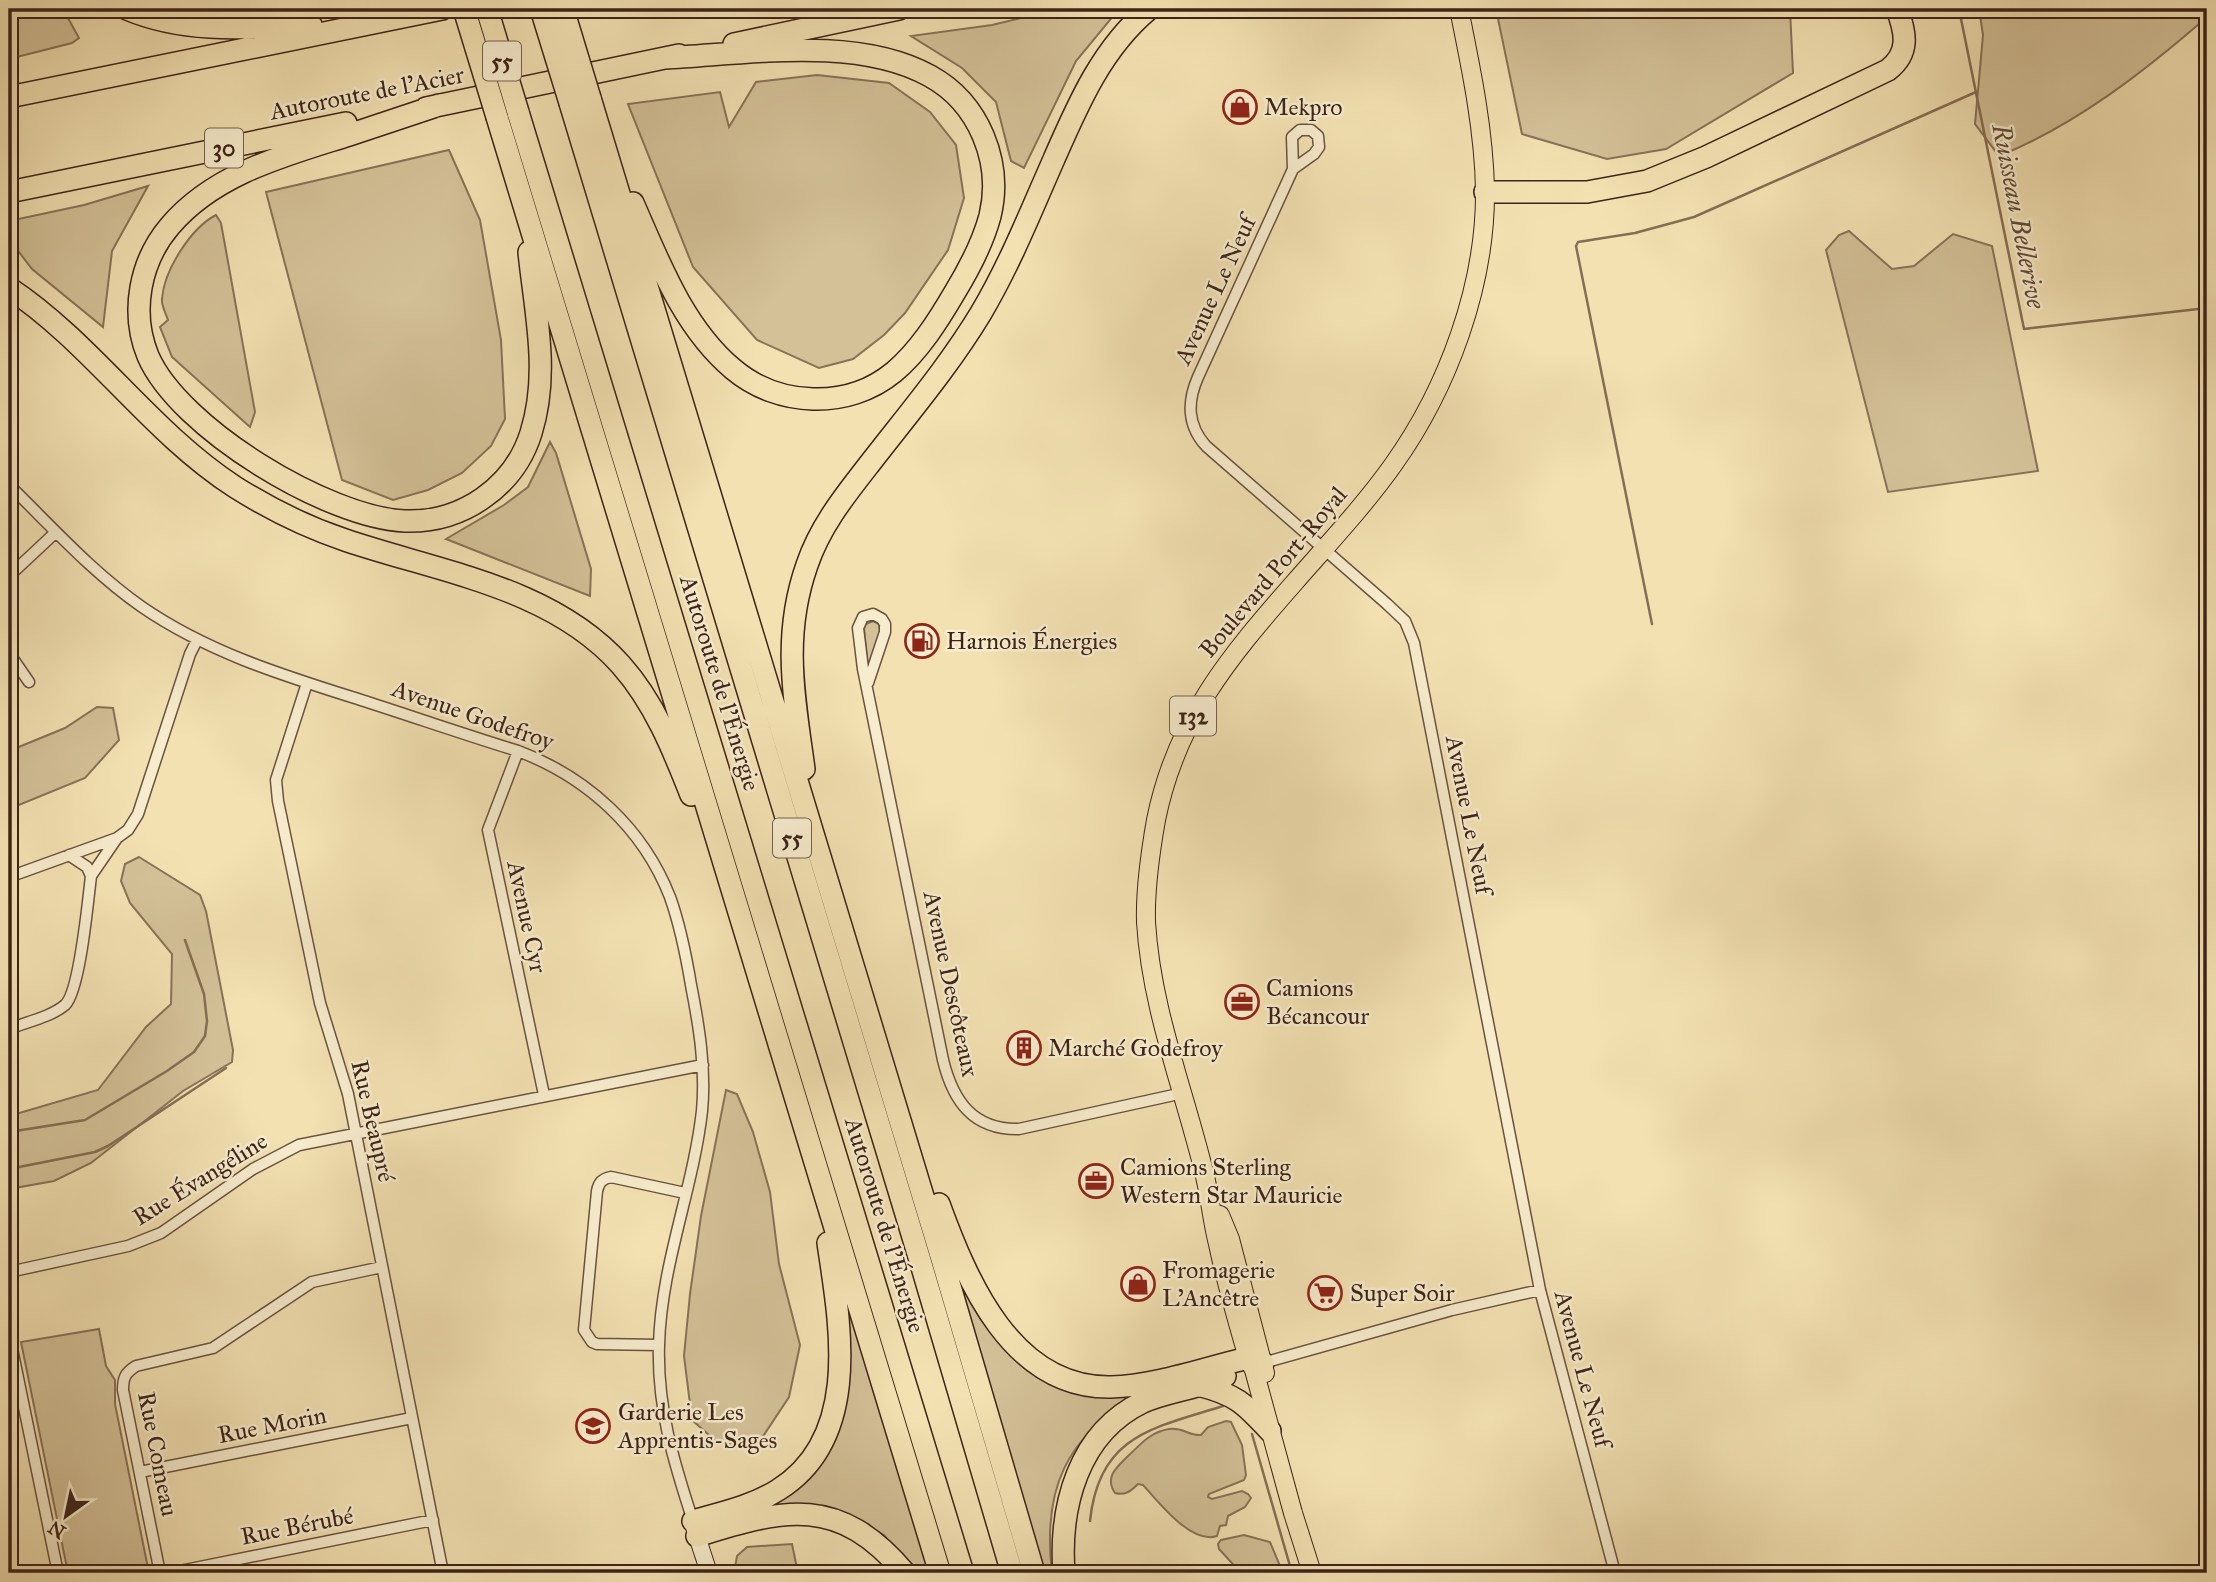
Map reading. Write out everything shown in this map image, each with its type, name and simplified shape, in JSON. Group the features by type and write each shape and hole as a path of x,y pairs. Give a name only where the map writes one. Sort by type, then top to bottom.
{"highway":[{"path":"127,9 160,20 209,27 373,23"},
{"path":"9,97 442,9"},
{"path":"439,105 261,164 212,190 176,219 151,254 142,281 139,302 145,348 170,390 200,420 242,453 287,480 335,502 378,517 402,521 436,519 467,508 493,491 513,468 528,442 537,409 541,355 526,208 508,115 464,9"},
{"name":"Autoroute de l'Énergie","path":"487,9 508,115 963,1573"},
{"name":"Autoroute de l'Énergie","path":"541,9 580,101 1012,1573"},
{"path":"563,9 580,101 597,120 673,290 704,339 739,374 762,388 795,398 824,399 867,388 900,366 920,344 950,300 977,250 990,216 993,191 991,160 982,132 965,104 948,87 928,74 894,60 861,54 786,52 665,58"},
{"name":"Autoroute de l'Acier","path":"9,192 900,9"},
{"path":"812,830 791,663 794,608 811,552 835,510 939,374 972,326 1010,257 1089,84 1118,40 1149,9"},
{"path":"1485,192 1597,191 1647,181 1692,163 1888,70 1899,60 1905,45 1897,9"},
{"path":"597,120 969,1346 1034,1573"},
{"path":"526,208 940,1573"},
{"path":"9,288 57,327 186,451 246,494 292,520 330,535 530,600 563,617 598,642 633,679 655,714 682,772 745,933"},
{"path":"891,1093 980,1297 1007,1336 1036,1363 1070,1381 1112,1387 1255,1364"},
{"path":"695,1529 781,1488 807,1465 828,1428 838,1390 840,1341 818,1171"},
{"path":"1063,1573 1063,1541 1068,1505 1077,1472 1092,1444 1110,1424 1132,1408 1162,1395 1255,1364"},
{"path":"1198,1385 1237,1398 1270,1431"},
{"path":"695,1529 792,1513 818,1515 843,1523 866,1536 905,1573"}],"main road":[{"name":"Boulevard Port-Royal","path":"1255,1364 1287,1457 1312,1573 1270,1431 1255,1364 1230,1239 1205,1176 1154,981 1146,922 1148,868 1161,797 1180,744 1212,684 1244,640 1362,505 1398,458 1427,411 1457,342 1469,301 1480,246 1485,192 1478,119 1459,9"}],"street":[{"name":"Avenue Le Neuf","path":"1293,169 1195,383 1190,415 1195,433 1206,446 1405,621 1414,643 1541,1290 1615,1573"},
{"name":"Avenue Godefroy","path":"9,485 55,533 128,597 197,640 244,661 518,751 554,766 590,790 619,817 649,856 667,891 678,923 698,1019 703,1065 701,1114 667,1275 659,1345 664,1422 709,1573"},
{"path":"9,576 55,533"},
{"name":"Avenue Descôteaux","path":"868,683 886,629 884,621 873,614 861,618 858,628 863,669 943,1060 950,1084 961,1104 985,1123 1019,1129 1183,1093"},
{"path":"9,877 117,838 128,830 138,814 197,640"},
{"path":"9,653 29,682"},
{"name":"Rue Beaupré","path":"307,683 276,780 277,790 320,1003 343,1076 356,1133 443,1573"},
{"name":"Avenue Cyr","path":"518,751 488,830 544,1096"},
{"path":"9,1029 57,1010 71,997 75,988 91,876 117,838"},
{"path":"69,855 81,861 91,876"},
{"name":"Rue Évangéline","path":"9,1272 128,1246 161,1233 253,1169 286,1150 307,1143 703,1065"},
{"path":"659,1345 597,1344 587,1336 584,1329 598,1184 604,1178 611,1177 685,1193"},
{"name":"Rue Comeau","path":"160,1573 123,1390 123,1379 127,1372 136,1366 213,1348 312,1282 382,1266"},
{"path":"1255,1364 1452,1310 1541,1290"},
{"path":"9,1335 58,1573"},
{"name":"Rue Morin","path":"139,1472 412,1418"},
{"name":"Rue Bérubé","path":"170,1573 433,1520"}],"shaded area":[{"path":"9,9 63,9 79,38 72,43 9,59"},
{"path":"1058,9 1119,9 1076,61 1024,168 1011,161 996,102 962,68 911,36 992,25"},
{"path":"1496,9 1790,9 1793,73 1666,149 1607,159 1522,134"},
{"path":"1979,9 2207,9 2207,17 2109,95 2055,129 1999,156 1975,124 1983,35"},
{"path":"817,75 889,83 930,112 956,145 964,198 948,250 905,313 884,335 853,359 819,368 757,340 693,267 628,104 720,92 729,127 756,82"},
{"path":"449,150 480,220 501,340 505,419 491,446 462,473 428,490 393,500 342,480 266,192"},
{"path":"148,186 112,251 103,327 32,269 9,239 9,221 84,205"},
{"path":"216,215 221,223 255,412 250,427 172,357 160,327 168,320 162,299 173,263 188,240"},
{"path":"1849,231 1892,269 1914,266 1953,234 1992,246 2038,471 1888,492 1826,250 1839,235"},
{"path":"550,442 556,453 591,569 590,596 446,539 504,505 528,487"},
{"path":"873,621 879,624 880,631 868,668 864,628"},
{"path":"97,707 113,708 119,740 85,778 9,809 9,751 65,728"},
{"path":"139,857 200,895 206,911 233,1050 232,1062 183,1091 91,1163 54,1181 9,1189 9,1116 98,1090 146,1027 171,1004 172,954 130,903 121,881 125,864"},
{"path":"726,1090 737,1094 753,1132 770,1192 779,1264 800,1345 789,1397 758,1444 719,1444 692,1420 684,1356 701,1216"},
{"path":"959,1275 1017,1356 1139,1392 1093,1428 1064,1468 1051,1515 1052,1573 1045,1573 956,1277"},
{"path":"848,1301 933,1573 915,1573 884,1535 852,1519 771,1505 823,1454 844,1306"},
{"path":"99,1329 106,1366 115,1380 115,1404 149,1573 68,1573 21,1342"},
{"path":"1231,1422 1242,1445 1246,1475 1244,1480 1209,1494 1208,1497 1212,1499 1242,1491 1251,1498 1245,1507 1228,1516 1226,1525 1220,1526 1217,1536 1207,1537 1186,1528 1166,1511 1143,1485 1138,1484 1125,1493 1115,1493 1111,1482 1113,1473 1151,1436 1174,1429 1201,1435 1208,1427"},
{"path":"1244,1535 1270,1542 1283,1573 1241,1573 1219,1549 1218,1544 1221,1540"},
{"path":"792,1544 798,1573 734,1573 737,1556 747,1547"}],"waterway":[{"name":"Ruisseau Bellerive","path":"1959,9 2024,329 2207,308"},
{"path":"1652,624 1576,246 1578,242 1635,233 1694,217 1976,92"},
{"path":"9,1132 85,1120 194,1052 205,1036 207,1021 204,994 185,940"},
{"path":"9,1169 95,1152 108,1146 226,1068"},
{"path":"1090,1521 1095,1492 1105,1470 1118,1453 1153,1429 1223,1406"},
{"path":"1252,1434 1292,1573"}],"place":[{"name":"Mekpro","path":"1240,107"},
{"name":"Harnois Énergies","path":"922,641"},
{"name":"Camions Bécancour","path":"1242,1002"},
{"name":"Marché Godefroy","path":"1024,1048"},
{"name":"Camions Sterling Western Star Mauricie","path":"1096,1181"},
{"name":"Fromagerie L'Ancêtre","path":"1138,1284"},
{"name":"Super Soir","path":"1325,1293"},
{"name":"Garderie Les Apprentis-Sages","path":"593,1426"}]}
